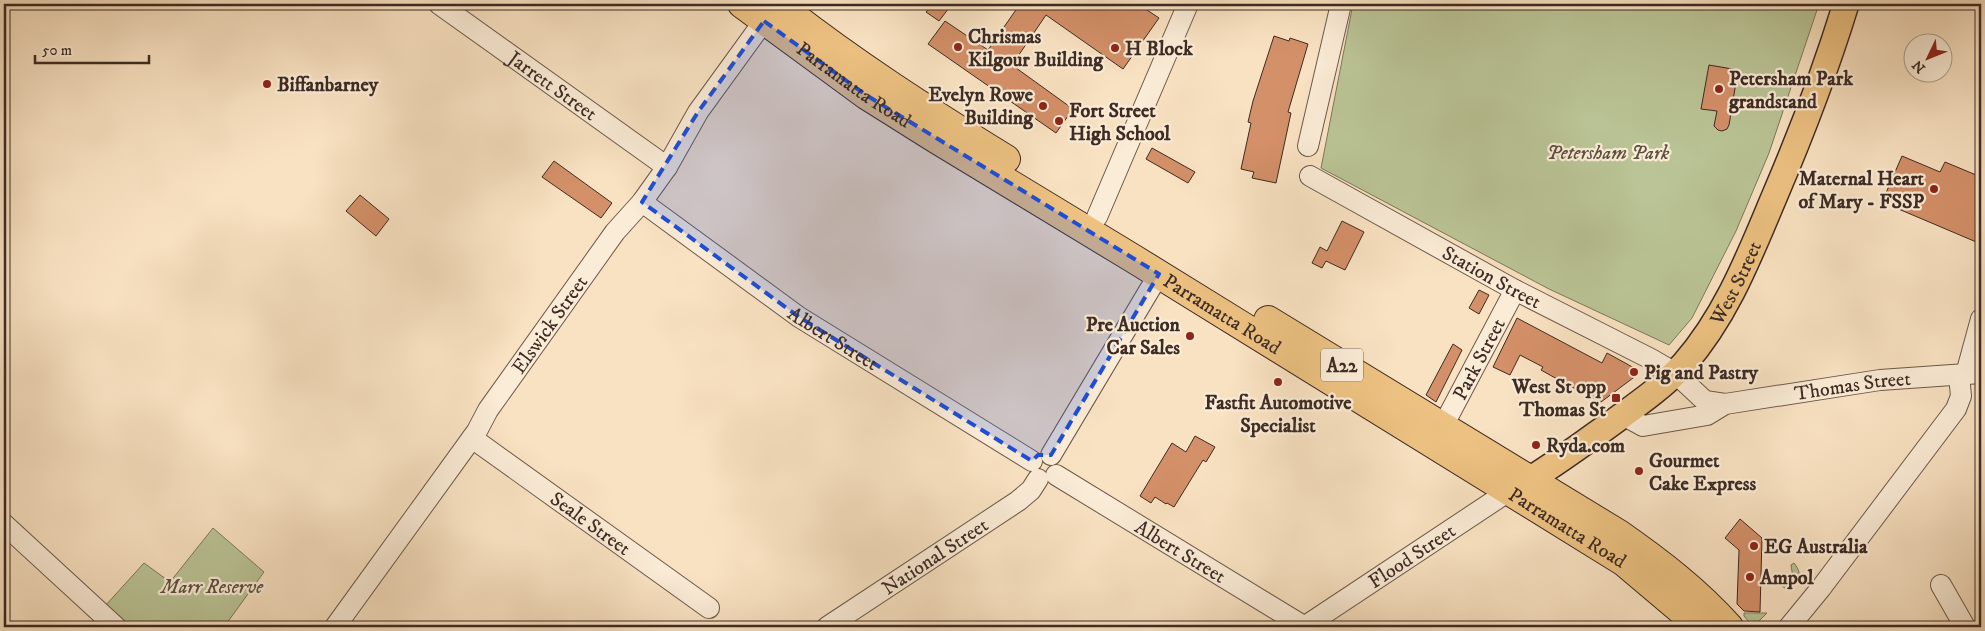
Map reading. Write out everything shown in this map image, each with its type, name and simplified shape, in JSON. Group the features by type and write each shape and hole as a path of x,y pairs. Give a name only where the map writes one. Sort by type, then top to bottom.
{"highway":[{"name":"Parramatta Road","path":"742,4 771,12 807,27 914,101 1097,217 1443,426 1520,486 1624,562 1701,627"},
{"name":"Parramatta Road","path":"771,12 882,105 1159,274 1520,486 1619,534 1652,556 1688,586 1729,627"}],"main road":[{"name":"West Street","path":"1520,486 1549,469 1623,415 1675,373 1686,362 1721,314 1753,249 1810,111 1846,4"}],"street":[{"name":"Jarrett Street","path":"439,4 667,167"},
{"path":"1097,217 1188,4"},
{"path":"1308,146 1341,4"},
{"name":"Elswick Street","path":"335,627 472,438 488,410 616,232 642,202 667,167 698,112 771,12"},
{"name":"Station Street","path":"1310,176 1515,290 1675,373"},
{"name":"Albert Street","path":"642,202 799,317 1305,627"},
{"name":"National Street","path":"827,627 1018,501 1031,490 1159,274"},
{"name":"Park Street","path":"1443,426 1515,290"},
{"path":"1789,627 1821,588 1956,409 1969,374 1981,319"},
{"name":"Thomas Street","path":"1675,373 1705,401 1725,404 1880,380 1969,374"},
{"name":"Thomas Street","path":"1623,415 1643,426 1707,415 1725,404"},
{"name":"Seale Street","path":"472,438 709,608"},
{"name":"Flood Street","path":"1305,627 1520,486"},
{"path":"4,524 116,627"},
{"path":"1941,585 1965,627"}],"highlighted area":[{"path":"764,21 866,95 1159,274 1051,455 1038,455 1032,461 799,317 642,202 698,112"}],"green space":[{"name":"Petersham Park","path":"1353,4 1819,4 1769,153 1736,231 1692,318 1669,345 1549,289 1321,168"},
{"name":"Marr Reserve","path":"213,528 264,572 224,627 130,627 105,606 144,563 170,582"},
{"path":"1794,563 1799,571 1799,577 1797,580 1789,591 1782,586 1794,584 1791,565"},
{"path":"1744,613 1767,613 1759,621 1763,625 1761,627 1753,627 1744,616"}],"building":[{"path":"933,4 952,4 939,21 926,12"},
{"path":"1020,4 1138,4 1159,18 1123,69 1046,15 1012,65 1073,109 1056,133 928,44 945,21 988,50"},
{"path":"1274,36 1289,41 1290,38 1308,44 1288,112 1291,113 1276,183 1252,178 1254,172 1241,169 1251,123 1248,122 1253,101"},
{"name":"Petersham Park grandstand","path":"1709,65 1738,70 1729,125 1727,129 1722,131 1714,126 1717,111 1701,109"},
{"path":"1152,148 1195,172 1188,183 1146,159"},
{"name":"Maternal Heart of Mary - FSSP","path":"1902,156 1940,172 1945,162 1981,177 1981,244 1882,202"},
{"path":"554,161 612,203 601,218 542,177"},
{"path":"360,195 389,219 376,236 346,211"},
{"path":"1342,221 1364,232 1345,270 1326,261 1322,268 1312,263 1320,247 1327,251"},
{"path":"1479,290 1489,295 1479,314 1469,308"},
{"path":"1517,318 1602,363 1607,353 1636,369 1637,375 1601,402 1556,381 1557,379 1541,370 1543,367 1520,355 1510,375 1493,367"},
{"path":"1453,344 1462,350 1436,402 1426,395"},
{"path":"1195,436 1215,447 1206,462 1203,460 1174,507 1155,497 1151,503 1140,496 1172,443 1186,452"},
{"name":"Ampol","path":"1740,519 1762,538 1760,612 1744,611 1737,604 1739,550 1725,538"}],"place":[{"name":"Chrismas Kilgour Building","path":"958,47"},
{"name":"H Block","path":"1115,48"},
{"name":"Biffanbarney","path":"267,84"},
{"name":"Petersham Park grandstand","path":"1719,89"},
{"name":"Evelyn Rowe Building","path":"1043,106"},
{"name":"Fort Street High School","path":"1059,121"},
{"name":"Maternal Heart of Mary - FSSP","path":"1934,189"},
{"name":"Pre Auction Car Sales","path":"1190,336"},
{"name":"Pig and Pastry","path":"1634,372"},
{"name":"Fastfit Automotive Specialist","path":"1278,382"},
{"name":"West St opp Thomas St","path":"1616,398"},
{"name":"Ryda.com","path":"1536,445"},
{"name":"Gourmet Cake Express","path":"1639,471"},
{"name":"EG Australia","path":"1754,546"},
{"name":"Ampol","path":"1750,577"}]}
